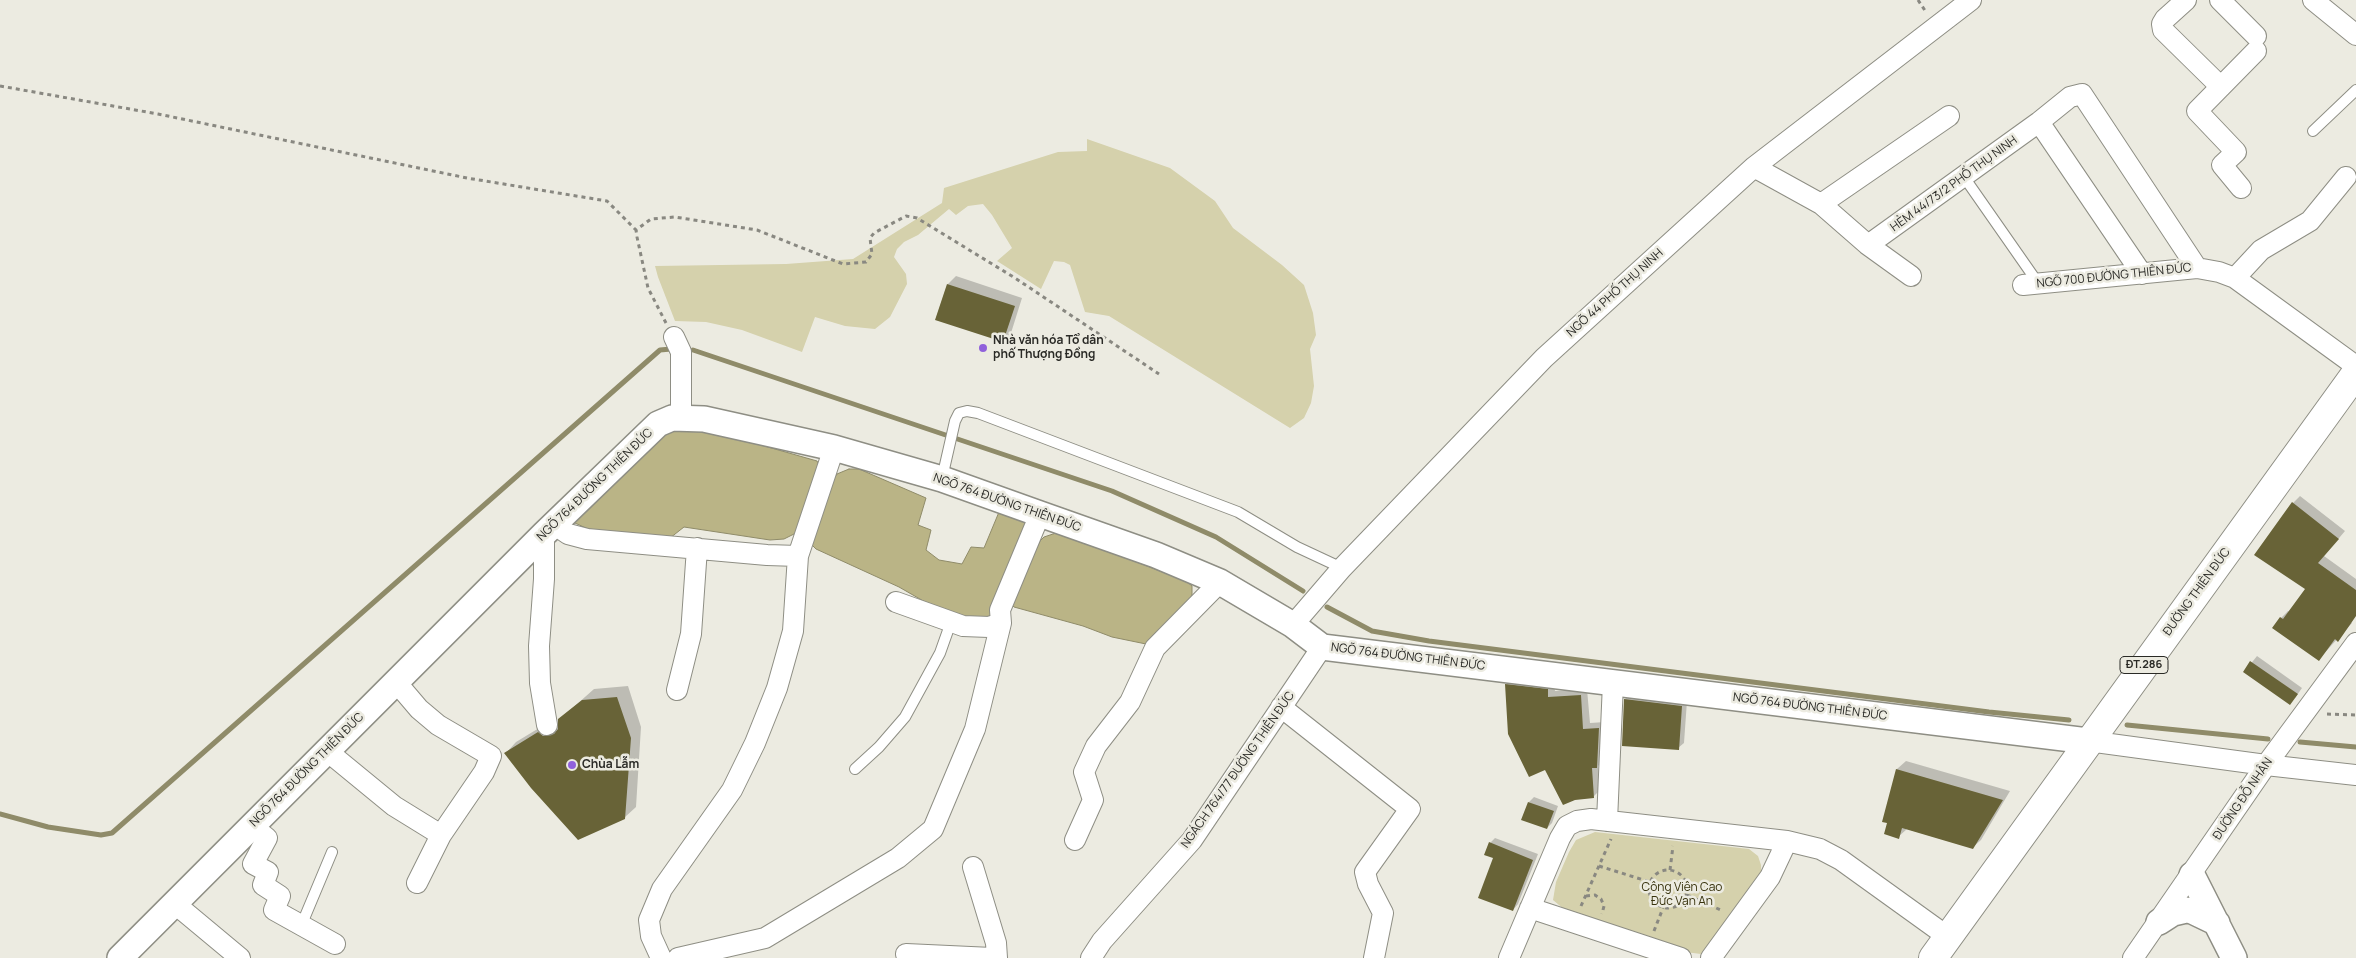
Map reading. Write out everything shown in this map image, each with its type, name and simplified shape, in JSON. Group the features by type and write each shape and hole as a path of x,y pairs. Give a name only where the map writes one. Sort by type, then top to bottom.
{"main road":[{"name":"ĐƯỜNG THIÊN ĐỨC","path":"1941,947 2088,741 2356,373"}],"street":[{"name":"NGÕ 44 PHỐ THỤ NINH","path":"1293,625 1342,568 1544,358 1754,167 1971,0"},
{"path":"2186,0 2165,18 2162,24 2163,30 2220,86"},
{"path":"2220,0 2256,44 2197,111 2236,152 2222,165 2241,188"},
{"path":"2313,0 2356,35"},
{"name":"HẺM 44/73/2 PHỐ THỤ NINH","path":"1868,245 1964,177 2070,97 2082,94 2197,268"},
{"path":"1820,204 1949,116"},
{"path":"2039,122 2142,274"},
{"path":"1754,167 1820,204 1868,245 1911,276"},
{"path":"2235,278 2262,250 2310,220 2346,178"},
{"name":"NGÕ 700 ĐƯỜNG THIÊN ĐỨC","path":"2030,284 2197,268 2219,272 2235,278 2356,366"},
{"path":"674,337 680,352 681,418"},
{"name":"NGÕ 764 ĐƯỜNG THIÊN ĐỨC","path":"120,958 549,529 658,424 672,418 704,419 834,448 942,479 1156,555 1220,582 1293,625 1322,647 2088,741"},
{"path":"661,958 651,936 649,920 655,901 732,790 755,744 777,688 794,631 798,556 834,448"},
{"path":"678,958 764,938 898,858 933,829 975,728 1000,623 1000,610 1040,514"},
{"path":"547,725 540,683 539,646 549,529 587,539 798,556"},
{"path":"677,690 686,661 691,634 697,548"},
{"path":"1075,840 1093,800 1084,772 1096,746 1130,702 1156,648 1220,582"},
{"path":"896,602 951,622 975,628 989,627 1000,623"},
{"name":"ĐƯỜNG ĐỖ NHÂN","path":"2133,958 2266,765 2356,643"},
{"name":"NGÁCH 764/77 ĐƯỜNG THIÊN ĐỨC","path":"1091,958 1102,941 1192,840 1322,647"},
{"path":"396,682 419,709 438,725 491,756 484,772 441,835 417,882"},
{"path":"1610,828 1613,683"},
{"path":"1282,707 1410,808 1365,872 1368,884 1383,913 1374,958"},
{"path":"2088,741 2356,775"},
{"path":"327,751 394,806 441,835"},
{"path":"1509,958 1567,826 1577,821 1591,819 1610,828 1787,841 1820,849 1841,860 1941,947"},
{"path":"252,826 267,838 253,864 268,872 263,885 280,896 274,910 335,944"},
{"path":"1711,958 1770,877 1787,841"},
{"path":"973,867 996,943 997,958"},
{"path":"2192,875 2234,958"},
{"path":"174,903 240,958"},
{"path":"1530,908 1681,958"},
{"path":"2159,922 2173,914 2186,910 2217,923"},
{"path":"906,954 992,958"}],"lane":[{"path":"2313,131 2356,90"},
{"path":"1964,177 2030,284"},
{"path":"942,479 955,421 959,413 967,411 978,413 1238,512 1297,547 1342,568"},
{"path":"855,769 879,748 905,718 940,653 951,622"},
{"path":"301,926 332,852"}],"path":[{"path":"0,86 158,114 467,178 606,201 636,230 648,288 674,337"},
{"path":"636,230 651,219 675,217 757,230 843,264 853,264 866,262 871,257 870,238 874,233 899,218 906,216 917,218 1015,278 1158,374"},
{"path":"2304,713 2356,715"},
{"path":"1579,912 1599,866 1610,828"},
{"path":"1670,870 1674,842"},
{"path":"1599,866 1650,882"},
{"path":"1670,870 1683,877 1688,889 1679,906 1662,908 1651,898 1649,892 1650,882 1661,871 1670,870"},
{"path":"1686,895 1732,914"},
{"path":"1586,896 1598,896 1603,902 1603,913 1595,918"},
{"path":"1651,938 1662,908"}],"green space":[{"path":"1087,139 1170,168 1215,201 1233,228 1282,265 1304,285 1313,313 1316,335 1310,349 1314,386 1311,403 1304,418 1290,428 1109,316 1085,312 1070,265 1054,261 1041,289 997,261 1012,248 983,204 968,206 956,215 949,209 918,235 904,242 897,249 894,257 906,274 907,284 890,317 875,329 845,326 815,317 802,352 742,330 706,322 675,321 658,277 655,266 786,264 853,259 942,203 944,188 1058,152 1087,151"},
{"name":"Công Viên Cao Đức Vạn An","path":"1595,832 1749,849 1758,856 1761,865 1761,876 1709,949 1701,954 1685,952 1565,910 1553,900 1556,882 1576,840"}],"shaded area":[{"path":"691,425 817,461 819,465 800,531 784,539 770,540 684,527 670,538 588,529 575,523 572,518 660,432"},
{"path":"849,469 859,469 926,498 918,525 931,530 926,550 939,560 962,564 971,547 984,548 999,512 1020,518 1026,523 990,616 985,619 946,614 899,587 816,549 811,544 831,483 837,474"},
{"path":"1059,532 1186,581 1192,586 1192,603 1146,644 1112,637 1083,626 1014,607 1011,604 1013,597 1040,541 1044,537"}],"building":[{"path":"947,284 1015,306 1003,342 935,320"},
{"path":"2292,502 2339,539 2318,563 2356,590 2356,616 2338,642 2335,639 2319,661 2272,628 2280,617 2283,619 2305,589 2254,555"},
{"path":"2250,661 2298,694 2290,705 2243,672"},
{"path":"1505,684 1548,689 1548,697 1581,695 1583,729 1599,728 1597,768 1592,768 1594,798 1575,800 1563,805 1545,770 1529,777 1508,734"},
{"name":"Chùa Lẫm","path":"617,697 631,738 625,819 578,840 531,788 504,753 538,732 543,736 554,734 558,729 558,719 582,700"},
{"path":"1624,699 1682,706 1679,750 1622,746"},
{"path":"1896,769 2003,800 1973,849 1902,828 1899,839 1884,834 1887,823 1882,822"},
{"path":"1528,802 1554,811 1547,829 1521,820"},
{"path":"1489,842 1533,860 1513,911 1478,898 1493,858 1484,855"}],"waterway":[{"path":"0,814 48,827 101,835 112,833 660,350 671,349"},
{"path":"693,350 1112,491 1216,537 1303,591"},
{"path":"1327,607 1372,631 1429,641 1989,712 2069,720"},
{"path":"2127,725 2268,739"},
{"path":"2300,742 2356,747"}],"place":[{"name":"Nhà văn hóa Tổ dân phố Thượng Đồng","path":"983,348"},
{"name":"Chùa Lẫm","path":"572,765"}]}
